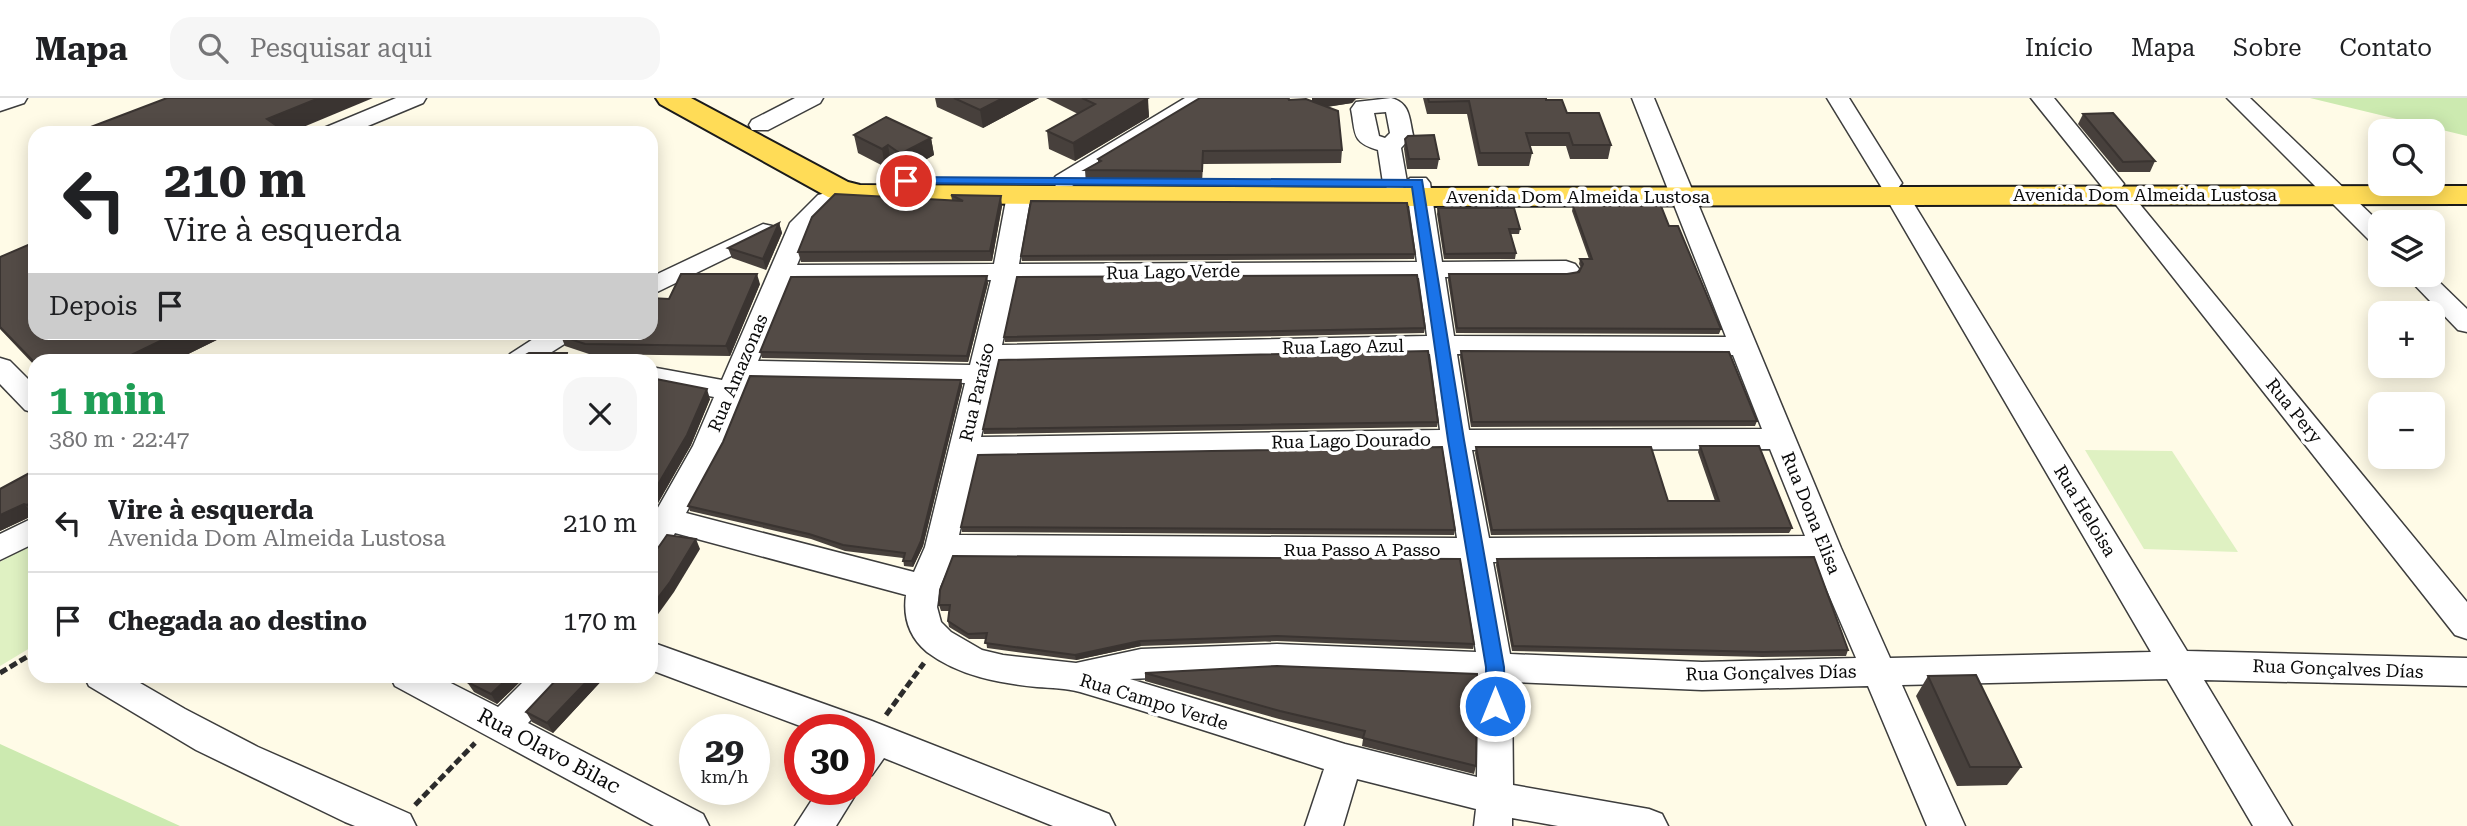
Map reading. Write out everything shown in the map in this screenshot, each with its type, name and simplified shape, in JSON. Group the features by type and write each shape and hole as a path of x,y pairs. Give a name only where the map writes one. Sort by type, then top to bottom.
{"main road":[{"name":"Avenida Dom Almeida Lustosa","path":"670,98 832,195 1019,195 1118,189 2455,188"},
{"name":"Avenida Dom Almeida Lustosa","path":"709,98 858,177 1065,181 1118,189"},
{"name":"Avenida Dom Almeida Lustosa","path":"2333,190 2368,186"}],"street":[{"path":"0,104 16,98"},
{"path":"348,126 415,98"},
{"path":"760,125 812,98"},
{"path":"1065,181 1200,98"},
{"name":"Rua Dona Elisa","path":"1643,98 1825,548 1946,826"},
{"name":"Rua Heloisa","path":"1838,98 2273,826"},
{"name":"Rua Pery","path":"2042,98 2467,626"},
{"path":"2238,98 2368,225"},
{"path":"1389,146 1411,188 1430,269 1495,667 1494,812"},
{"path":"658,283 832,195"},
{"name":"Rua Amazonas","path":"661,518 708,446 802,223 832,195"},
{"name":"Rua Paraíso","path":"924,587 942,547 1005,274 1019,195"},
{"name":"Rua Lago Verde","path":"780,273 1005,274 1566,268"},
{"path":"2430,287 2467,324"},
{"path":"530,354 551,340"},
{"name":"Rua Lago Azul","path":"658,376 735,381 983,364 1441,345 1743,346"},
{"path":"0,367 28,396"},
{"name":"Rua Lago Dourado","path":"964,448 1456,440 1780,439"},
{"path":"661,518 924,587 921,607 925,628 939,642"},
{"path":"0,548 28,533"},
{"name":"Rua Passo A Passo","path":"942,547 1476,550 1825,548"},
{"name":"Rua Campo Verde","path":"939,642 973,661 1003,669 1076,677 1345,760 1494,812 1649,826"},
{"path":"658,659 798,714"},
{"name":"Rua Gonçalves Días","path":"1076,677 1141,663 1277,659 1702,676 2177,665 2467,673"},
{"path":"113,683 220,748 396,826"},
{"name":"Rua Olavo Bilac","path":"426,683 690,826"},
{"path":"498,724 542,683"},
{"path":"875,744 1096,826"},
{"path":"1324,826 1345,760"},
{"path":"814,826 829,805"}],"path":[{"path":"875,726 939,642"},
{"path":"0,673 28,656"},
{"path":"396,826 498,724"}],"green space":[{"path":"2310,98 2467,98 2467,136 2445,131 2445,119 2397,119"},
{"path":"2085,450 2172,451 2238,552 2144,549"},
{"path":"28,546 28,649 0,666 0,562"},
{"path":"0,744 180,826 0,826"}],"building":[{"path":"167,98 319,98 267,119 277,126 93,126"},
{"path":"954,98 1003,98 980,110"},
{"path":"1082,98 1148,98 1073,143 1047,131 1095,104"},
{"path":"1200,98 1306,99 1338,111 1342,150 1203,151 1202,171 1085,170 1101,161 1098,159"},
{"path":"1428,98 1562,100 1567,113 1599,113 1611,145 1573,145 1569,133 1526,133 1532,153 1480,153 1469,101 1429,102"},
{"path":"2113,113 2155,161 2123,162 2083,114"},
{"path":"886,117 931,138 904,152 898,152 888,145 882,149 854,135"},
{"path":"1434,135 1439,159 1409,159 1405,139 1408,136"},
{"path":"835,194 963,201 951,195 1001,196 990,251 798,252 812,217"},
{"path":"1031,201 1407,203 1415,254 1021,256"},
{"path":"1573,206 1661,206 1669,226 1678,226 1721,329 1457,328 1449,274 1567,274 1579,272 1583,264 1580,259 1592,259"},
{"path":"1438,208 1514,208 1520,229 1509,229 1516,253 1445,254"},
{"path":"779,223 763,259 728,248"},
{"path":"28,245 28,340 162,340 133,354 28,356 0,327 0,257"},
{"path":"681,274 757,274 726,346 585,344 573,340 658,340 658,298 669,299"},
{"path":"1417,275 1425,328 1004,337 1017,277"},
{"path":"987,276 967,356 760,352 791,277"},
{"path":"1428,351 1438,422 983,429 999,360"},
{"path":"1461,351 1729,352 1757,421 1472,422"},
{"path":"529,353 567,353 567,354"},
{"path":"750,376 961,380 921,541 912,561 903,561 905,553 843,545 809,534 688,506 723,442"},
{"path":"658,379 707,389 687,435 658,484"},
{"path":"1700,446 1759,446 1792,528 1492,530 1476,447 1651,447 1668,501 1719,501"},
{"path":"1442,447 1455,530 961,527 978,455"},
{"path":"28,474 28,504 0,515 0,489"},
{"path":"667,535 696,539 658,598 658,548"},
{"path":"953,556 1460,559 1474,644 1277,636 1140,641 1075,655 985,643 987,633 968,634 948,621 950,605 939,605 940,590"},
{"path":"1814,557 1848,650 1764,652 1513,646 1497,559"},
{"path":"1277,666 1477,674 1476,766 1363,738 1365,731 1280,711 1145,673"},
{"path":"1976,675 2021,767 1970,767 1928,676"},
{"path":"469,683 503,683 491,694"},
{"path":"553,683 585,683 547,723 526,712"}],"route":[{"path":"906,181 1418,183 1456,440 1495,667 1495,706"}]}
